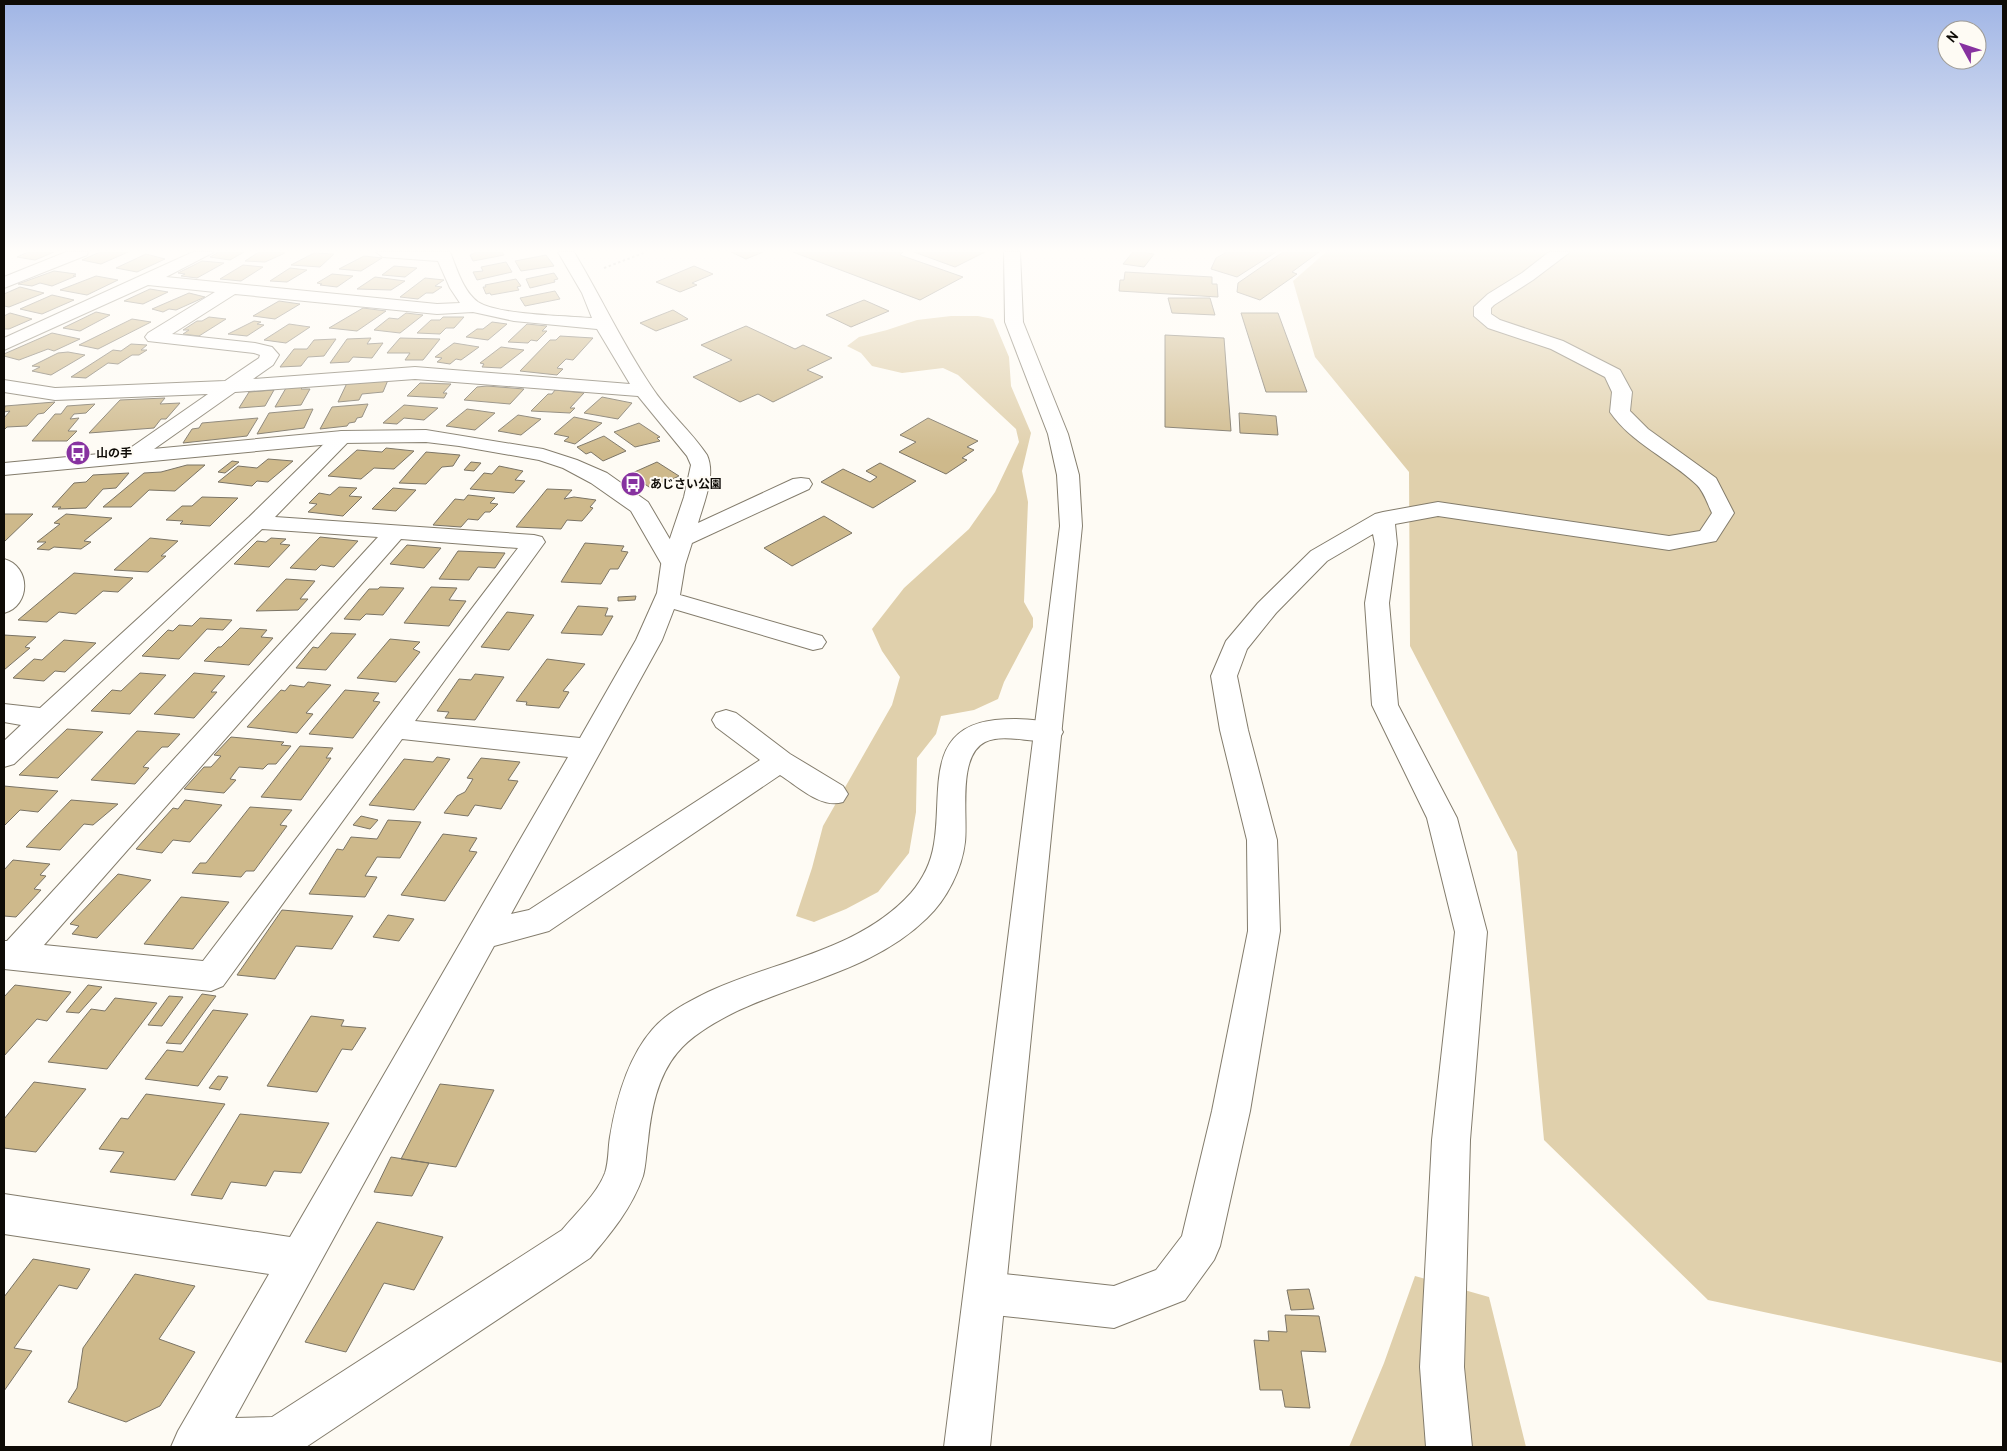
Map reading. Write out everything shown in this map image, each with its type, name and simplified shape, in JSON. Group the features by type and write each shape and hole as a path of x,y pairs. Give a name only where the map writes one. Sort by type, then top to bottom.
{"street":[{"path":"4,345 59,320"},
{"path":"130,456 227,387 250,374 267,361 270,355 266,351 255,348 154,337 182,320"},
{"path":"561,320 603,324"},
{"path":"196,1445 649,640 666,599 677,552 695,496 701,465 697,455 644,391 601,320"},
{"path":"967,1447 1071,526 1068,475 1058,434 1014,320"},
{"path":"985,1293 1114,1307 1170,1285 1200,1246 1231,1111 1264,931 1262,840 1234,730 1224,676 1235,647 1273,601 1319,556 1383,519 1438,509 1669,543 1708,536 1723,513 1708,483 1641,433 1620,412 1622,392 1613,374 1557,346 1494,324 1488,320"},
{"path":"4,386 55,394 77,394 227,387 415,373 644,391"},
{"path":"4,469 342,437 426,436 514,449 543,455 570,464 599,478 640,507 677,552"},
{"path":"4,757 257,522 342,437"},
{"path":"677,552 801,484"},
{"path":"1383,519 1386,544 1377,603 1385,705 1442,818 1471,932 1450,1160 1442,1367 1449,1447"},
{"path":"9,955 211,976 534,542 257,522"},
{"path":"9,955 396,531"},
{"path":"4,566 13,577 14,590 4,606"},
{"path":"666,599 813,642"},
{"path":"4,713 45,718"},
{"path":"726,720 780,761 833,794"},
{"path":"396,728 588,749"},
{"path":"196,1445 278,1439 576,1244 602,1214 623,1177 631,1127 646,1071 664,1042 693,1017 735,994 855,952 900,926 931,894 948,854 952,783 957,753 973,736 998,730 1049,732"},
{"path":"483,936 538,921 780,761"},
{"path":"9,1222 301,1259"}],"shaded area":[{"path":"917,320 993,320 1009,357 1011,386 1031,433 1022,471 1028,502 1024,602 1033,618 1033,627 1004,682 998,699 974,710 941,716 936,734 917,758 916,812 909,853 878,892 846,909 814,922 796,916 812,868 823,826 892,705 900,677 882,651 872,629 904,588 969,529 995,492 1019,442 1016,429 958,375 943,368 902,373 872,366 861,353 847,346 859,337"},
{"path":"1304,320 2003,320 2003,1363 1708,1300 1544,1140 1517,852 1410,646 1409,472 1315,357"},
{"path":"1415,1276 1489,1297 1526,1447 1349,1447 1384,1363"}],"building":[{"path":"4,320 30,320 9,329 4,329"},
{"path":"80,320 101,320 80,331 63,328"},
{"path":"131,320 151,322 98,349 79,345"},
{"path":"225,320 199,336 183,334 189,330 183,330 197,321"},
{"path":"343,320 373,320 357,331 329,328"},
{"path":"387,320 417,320 400,333 374,330"},
{"path":"431,320 462,320 454,328 446,328 440,334 417,333"},
{"path":"648,320 686,320 656,331 640,323"},
{"path":"836,320 868,320 851,327"},
{"path":"1243,320 1280,320 1307,392 1266,392"},
{"path":"254,321 261,322 257,324 264,325 247,336 228,334"},
{"path":"492,322 507,324 488,340 466,337 477,329 483,329"},
{"path":"289,324 310,327 286,343 264,340"},
{"path":"527,324 547,326 542,331 547,331 537,341 531,340 528,343 508,342"},
{"path":"746,326 795,349 803,345 832,358 807,370 823,377 773,402 758,394 740,402 693,377 732,360 701,345"},
{"path":"52,333 80,339 54,351 48,349 19,360 4,356 4,354"},
{"path":"1165,335 1224,338 1231,431 1165,427"},
{"path":"560,336 593,338 573,360 566,359 557,368 563,369 557,375 520,371 550,340 556,340"},
{"path":"371,338 367,344 383,343 372,358 353,357 349,362 330,363 347,339"},
{"path":"400,338 440,339 423,360 405,360 410,353 387,353"},
{"path":"336,339 324,356 308,357 301,366 280,367 294,349 307,349 314,340"},
{"path":"454,343 479,347 461,360 456,359 450,364 437,362 442,358 435,357"},
{"path":"131,344 147,345 141,350 147,350 139,355 132,355 118,364 108,363 86,378 71,377 113,350 121,351"},
{"path":"501,347 524,350 501,368 482,367 484,364 480,363"},
{"path":"68,352 85,355 51,375 32,371 40,367 32,366 58,353"},
{"path":"388,380 383,392 362,394 359,400 338,402 347,383"},
{"path":"420,383 451,384 443,393 447,393 444,398 407,396"},
{"path":"303,387 301,389 310,389 301,405 275,407 286,388"},
{"path":"477,387 524,389 510,404 464,400"},
{"path":"274,390 265,406 239,408 249,392"},
{"path":"555,390 584,393 570,408 575,408 570,413 531,411 548,394 552,394"},
{"path":"602,397 632,403 618,419 584,413"},
{"path":"165,398 160,404 180,403 166,419 161,419 154,428 89,433 120,400"},
{"path":"55,402 44,413 38,414 27,426 7,427 4,430 4,418 10,411 4,412 5,406"},
{"path":"95,404 86,413 74,414 70,419 79,418 68,431 77,431 67,441 32,441 55,414 61,414 67,406"},
{"path":"368,404 362,417 357,418 355,422 349,423 347,426 320,429 332,407"},
{"path":"404,405 438,408 424,420 404,418 397,424 383,423"},
{"path":"313,409 304,428 257,434 269,413"},
{"path":"467,409 495,413 475,430 446,426"},
{"path":"1239,413 1276,416 1278,435 1240,433"},
{"path":"518,415 541,419 521,435 498,431"},
{"path":"574,417 602,423 575,444 564,441 569,437 554,434"},
{"path":"258,418 247,436 183,443 192,429 199,428 202,423"},
{"path":"928,418 978,441 967,447 974,450 962,458 967,460 946,474 899,452 916,442 900,435"},
{"path":"639,423 660,437 657,438 660,441 635,447 614,432"},
{"path":"604,436 626,451 603,461 591,452 586,454 577,447"},
{"path":"386,448 414,451 394,469 374,468 361,479 328,476 357,450 382,452"},
{"path":"426,452 460,455 453,466 442,467 426,484 399,483"},
{"path":"268,459 293,461 268,482 257,481 252,486 218,482 238,466 257,468"},
{"path":"232,461 239,462 225,473 218,472"},
{"path":"471,462 481,463 474,471 464,470"},
{"path":"657,462 679,476 652,489 630,474"},
{"path":"880,463 916,481 873,508 821,482 843,469 870,482 877,477 866,471"},
{"path":"187,465 205,465 175,491 149,490 131,507 103,507 144,473 161,472"},
{"path":"499,466 523,471 515,480 525,481 514,493 470,489 484,473 492,474"},
{"path":"129,473 116,488 103,489 86,508 58,509 61,507 52,507 74,483 86,482 93,475"},
{"path":"339,487 357,488 349,496 362,497 343,516 308,512 317,504 309,503 319,493 330,495"},
{"path":"393,488 416,490 396,511 372,509"},
{"path":"547,489 572,490 564,499 574,497 596,500 590,507 593,508 582,521 567,520 561,529 516,527"},
{"path":"468,495 495,498 490,503 498,504 490,512 485,512 478,520 468,519 461,527 433,525 455,499 464,500"},
{"path":"202,497 238,498 210,526 180,524 183,521 166,520 182,506 192,506"},
{"path":"4,514 33,514 4,542"},
{"path":"66,514 112,518 84,541 91,542 81,549 54,547 49,550 37,549 46,542 37,542 60,524 54,523"},
{"path":"824,516 852,533 792,566 764,548"},
{"path":"320,537 358,541 334,567 321,565 316,570 290,568"},
{"path":"150,538 178,541 161,556 166,556 148,572 114,570"},
{"path":"271,538 286,539 280,544 290,545 269,567 234,564 257,541 266,542"},
{"path":"585,543 624,546 621,551 628,552 618,569 610,569 601,584 561,582"},
{"path":"407,545 441,548 424,568 390,564"},
{"path":"458,551 505,553 495,568 478,567 469,580 439,579"},
{"path":"74,573 133,578 118,592 103,591 76,614 59,612 47,622 18,620"},
{"path":"286,579 315,581 300,599 308,599 298,610 256,611"},
{"path":"380,587 404,588 383,615 366,614 360,620 344,619 369,589 378,589"},
{"path":"431,587 457,588 449,600 466,601 449,626 404,623"},
{"path":"636,596 635,600 618,601 618,597"},
{"path":"578,606 608,608 605,616 613,616 602,635 561,633"},
{"path":"507,612 534,615 509,650 481,647"},
{"path":"200,618 232,620 223,630 207,629 179,659 142,656 168,630 173,631 179,625 192,626"},
{"path":"240,628 267,630 261,637 273,638 249,665 204,661 218,647 221,647"},
{"path":"331,633 356,634 326,670 296,668 313,647 318,648"},
{"path":"4,635 36,637 25,647 30,648 4,670"},
{"path":"390,639 420,642 413,649 420,652 396,682 357,678"},
{"path":"64,640 96,643 65,672 55,671 44,681 13,678 34,659 42,660"},
{"path":"547,659 585,664 563,691 569,692 559,708 526,705 527,702 516,701"},
{"path":"140,673 166,675 130,714 91,711 112,690 121,691"},
{"path":"194,673 225,676 211,692 217,692 194,718 154,714"},
{"path":"475,674 504,677 475,720 445,718 449,712 437,711 459,679 471,680"},
{"path":"308,682 331,685 306,713 313,714 297,733 247,727 281,690 285,691 290,685 304,687"},
{"path":"345,690 379,693 373,701 380,702 353,738 309,734"},
{"path":"67,729 103,732 58,778 19,775"},
{"path":"137,731 180,734 168,747 162,747 143,767 149,768 135,784 91,780"},
{"path":"231,737 284,742 281,745 291,746 276,764 268,764 263,769 239,767 230,779 236,780 224,793 184,789 204,767 211,767 221,756 214,755"},
{"path":"300,746 333,748 326,758 331,758 301,800 261,797"},
{"path":"437,757 450,759 414,810 369,805 404,759 433,762"},
{"path":"481,758 520,762 508,780 518,781 501,809 475,805 468,816 444,813 457,796 465,792 473,779 467,778"},
{"path":"4,786 58,791 38,812 20,810 4,826"},
{"path":"71,800 118,804 93,825 84,824 60,850 26,847"},
{"path":"185,800 222,805 190,842 173,840 162,853 136,849 173,808 178,809"},
{"path":"250,807 292,810 280,825 287,826 254,871 246,871 241,877 192,873 200,863 206,863"},
{"path":"361,816 378,820 370,829 353,825"},
{"path":"388,820 421,822 400,858 377,857 365,876 377,877 365,897 309,894 337,849 343,850 351,837 377,839"},
{"path":"443,834 477,838 469,851 477,852 445,901 401,895"},
{"path":"13,860 50,864 40,875 46,876 34,889 41,890 16,917 4,916 4,870"},
{"path":"118,874 151,880 97,938 72,934 79,926 70,924"},
{"path":"181,897 229,902 193,949 144,944"},
{"path":"282,910 353,916 332,949 296,946 275,979 237,975"},
{"path":"388,915 414,919 399,941 373,937"},
{"path":"15,985 71,992 47,1021 37,1019 4,1056 4,997"},
{"path":"88,985 102,987 79,1013 66,1012"},
{"path":"202,994 216,996 181,1044 166,1043"},
{"path":"169,996 183,997 162,1026 148,1025"},
{"path":"115,998 157,1003 107,1069 48,1062 91,1009 105,1011"},
{"path":"213,1010 248,1014 198,1086 145,1079 167,1050 183,1052"},
{"path":"311,1016 344,1020 341,1026 366,1028 352,1050 342,1049 317,1092 267,1086"},
{"path":"218,1076 228,1077 220,1090 209,1088"},
{"path":"34,1082 86,1089 36,1152 4,1148 4,1119"},
{"path":"440,1084 494,1090 456,1167 401,1159"},
{"path":"146,1094 225,1104 175,1180 110,1172 124,1152 99,1149 121,1118 128,1119"},
{"path":"240,1114 329,1123 301,1173 274,1171 266,1186 231,1182 222,1199 191,1195"},
{"path":"391,1157 429,1163 412,1196 374,1192"},
{"path":"377,1222 443,1237 414,1290 384,1283 346,1352 305,1342"},
{"path":"33,1259 90,1269 77,1289 59,1285 14,1348 32,1351 4,1391 4,1297"},
{"path":"135,1274 195,1286 159,1339 195,1352 160,1406 126,1422 68,1402 77,1388 83,1348"},
{"path":"1309,1289 1314,1309 1291,1310 1287,1290"},
{"path":"1285,1315 1319,1316 1326,1352 1301,1351 1310,1408 1285,1407 1282,1390 1260,1390 1254,1340 1269,1341 1268,1331 1287,1332"}],"place":[{"name":"山の手","path":"78,453"},
{"name":"あじさい公園","path":"633,484"}]}
